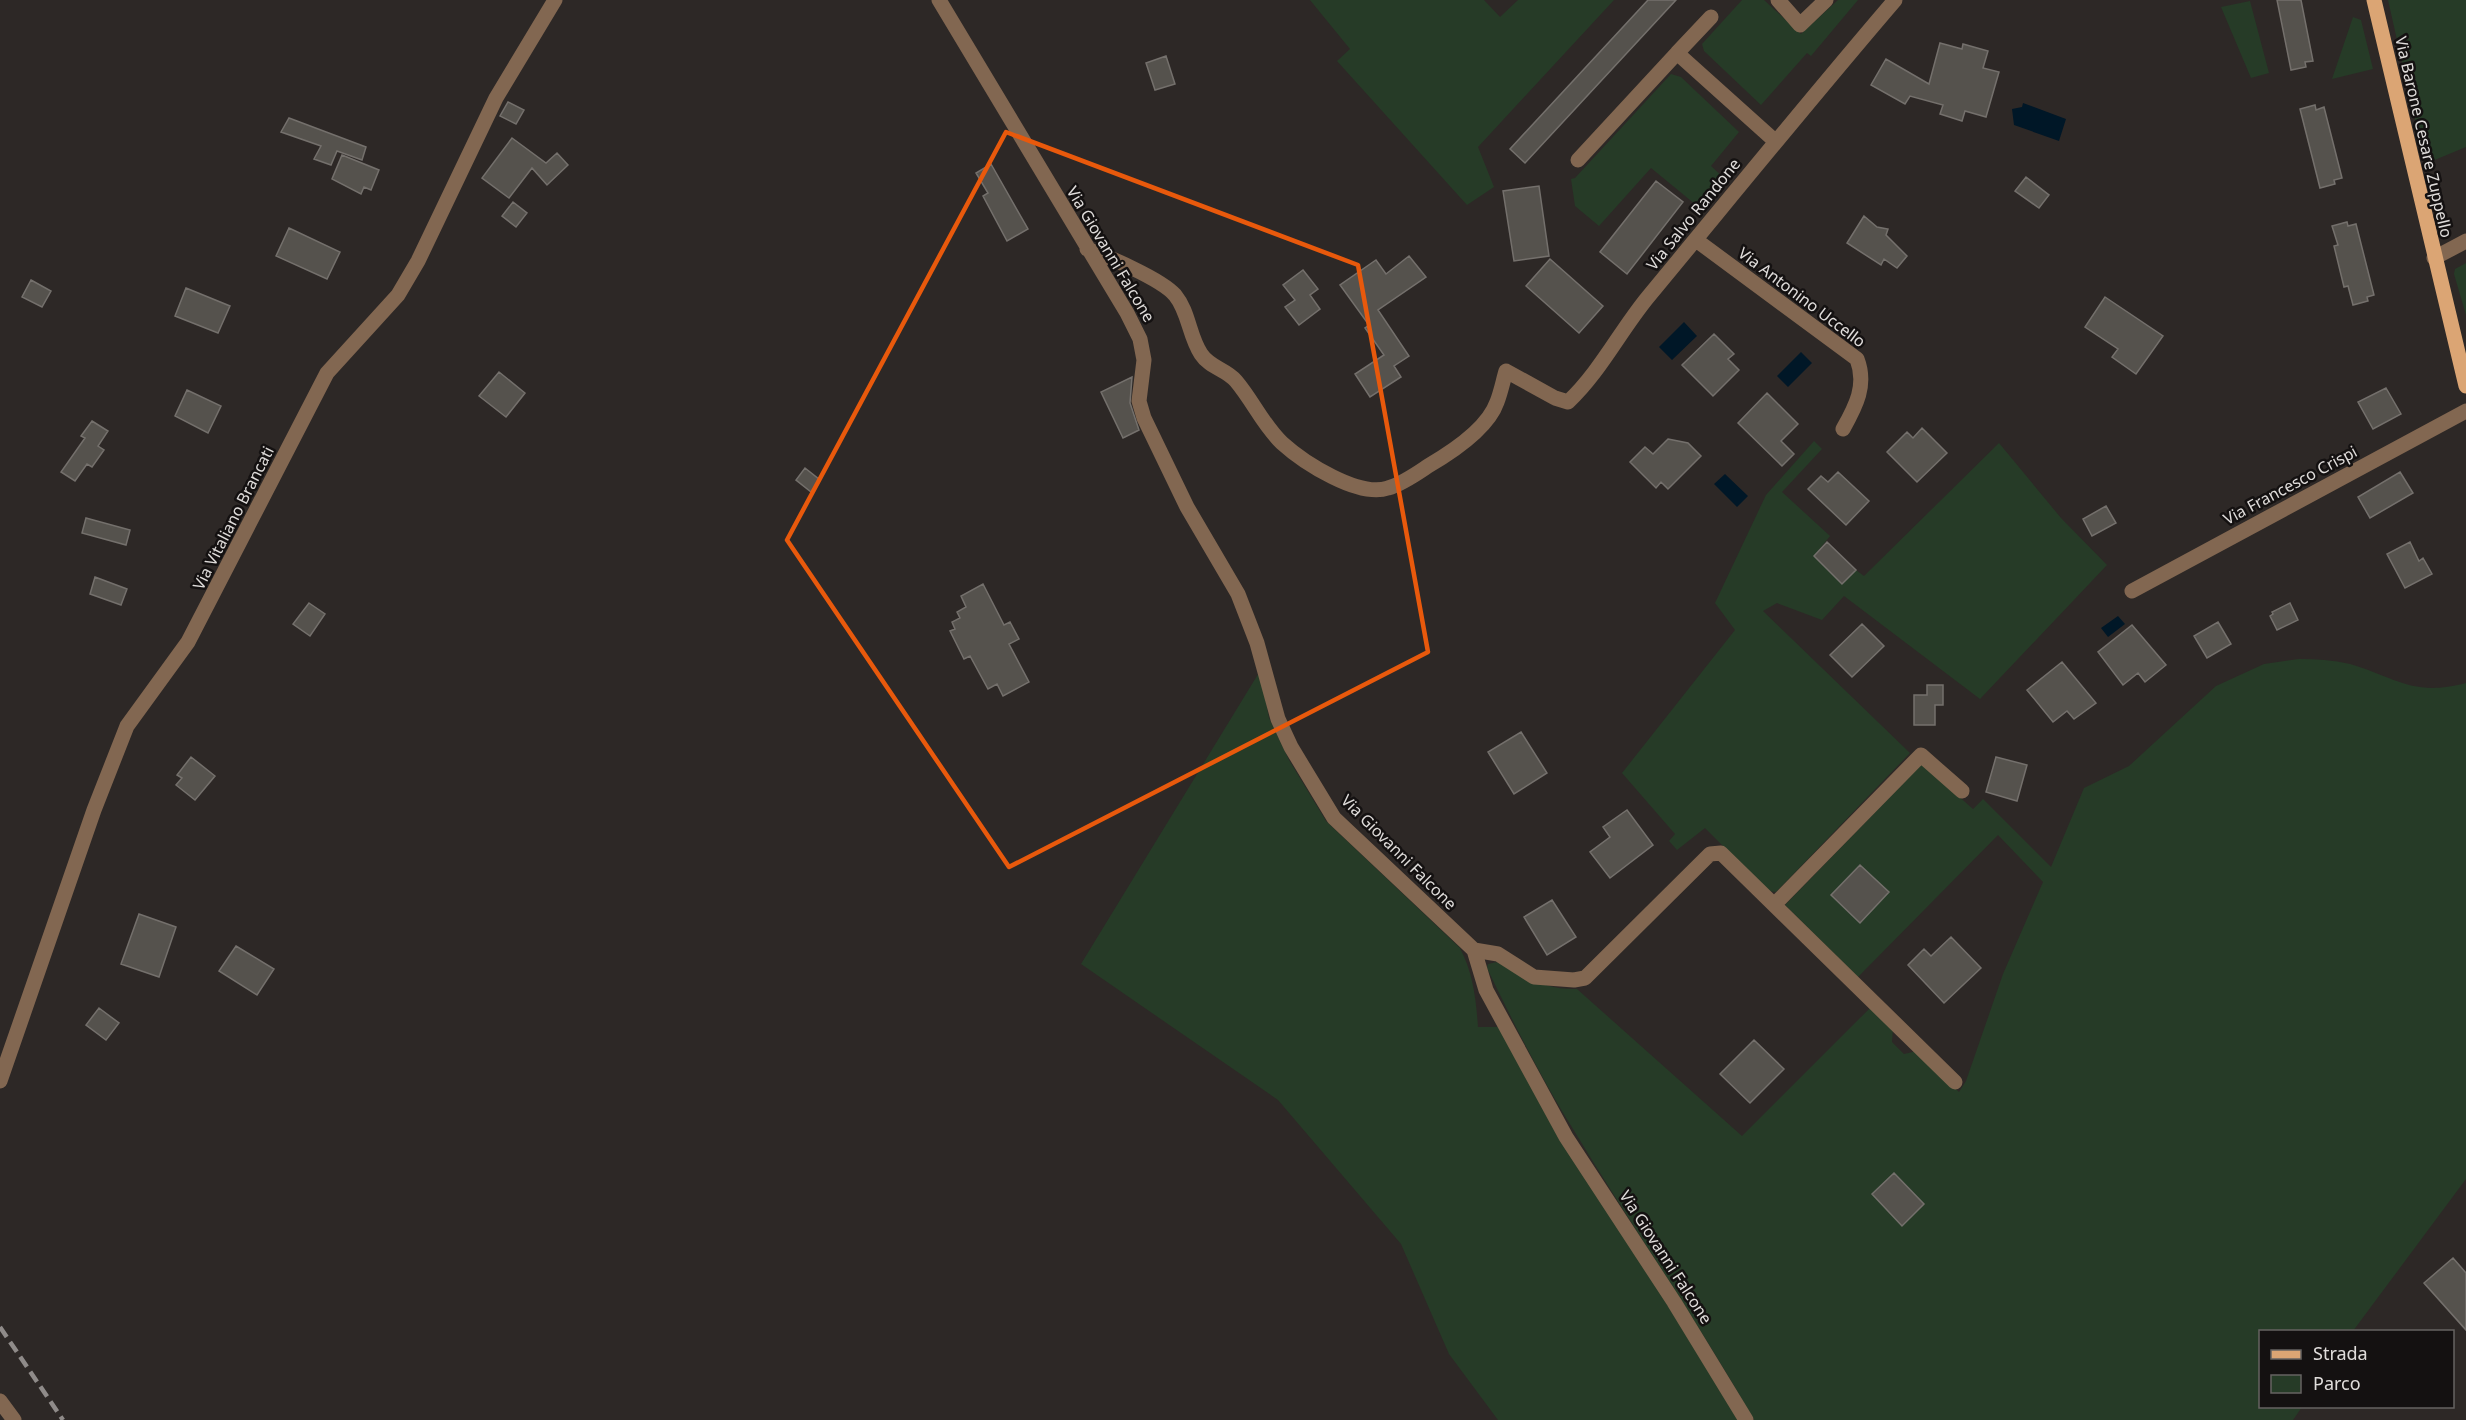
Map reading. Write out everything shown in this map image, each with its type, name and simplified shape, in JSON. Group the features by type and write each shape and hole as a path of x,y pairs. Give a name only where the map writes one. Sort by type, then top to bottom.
{"main road":[{"name":"Via Barone Cesare Zuppello","path":"2374,0 2433,258 2466,386"}],"street":[{"name":"Via Vitaliano Brancati","path":"0,1081 94,810 127,726 188,642 327,373 398,295 418,261 496,98 555,0"},
{"name":"Via Giovanni Falcone","path":"939,0 1127,313 1140,339 1144,360 1139,401 1144,418 1187,507 1238,594 1263,661 1278,719 1291,747 1334,818 1474,950 1486,990 1566,1137 1674,1302 1746,1420"},
{"path":"1778,0 1800,24 1826,0"},
{"name":"Via Salvo Randone","path":"1087,249 1118,262 1174,294 1183,307 1199,351 1210,365 1235,380 1257,413 1282,443 1322,470 1352,485 1371,491 1388,489 1434,463 1487,420 1497,403 1506,371 1555,398 1568,402 1587,384 1628,322 1775,141 1895,0"},
{"path":"1578,160 1711,17"},
{"path":"1677,53 1775,141"},
{"name":"Via Antonino Uccello","path":"1696,240 1857,359 1863,373 1857,404 1843,429"},
{"path":"2433,258 2466,241"},
{"name":"Via Francesco Crispi","path":"2132,591 2466,411"},
{"path":"1774,905 1921,755 1962,791"},
{"path":"1474,950 1498,954 1534,977 1574,981 1585,978 1710,854 1721,853 1955,1082"},
{"path":"0,1401 14,1420"}],"highlighted area":[{"path":"1006,132 1358,265 1428,652 1009,867 787,540"}],"green space":[{"path":"1310,0 1484,0 1500,17 1518,0 1614,0 1478,147 1494,187 1467,205 1337,61 1350,49"},
{"path":"1742,0 1764,0 1801,34 1838,0 1858,0 1811,56 1807,53 1761,105 1704,51 1702,44"},
{"path":"2388,0 2466,0 2466,147 2425,164"},
{"path":"2250,1 2269,73 2251,78 2221,7"},
{"path":"2353,17 2361,20 2373,69 2332,79"},
{"path":"1671,74 1681,77 1739,132 1711,166 1725,179 1701,209 1651,168 1599,226 1575,206 1571,179 1575,178"},
{"path":"2466,263 2466,315 2454,274 2455,269"},
{"path":"1814,441 1822,449 1782,492 1830,536 1814,556 1842,584 1856,570 1864,576 1999,443 2061,518 2107,565 1980,699 1844,596 1822,620 1777,603 1763,611 1910,753 1776,892 1768,891 1705,828 1677,850 1669,841 1675,834 1622,773 1735,630 1715,603 1766,495"},
{"path":"2299,659 2324,660 2350,664 2418,687 2448,687 2466,683 2466,1179 2354,1330 2259,1330 2259,1408 2301,1408 2293,1420 1754,1420 1561,1110 1507,1009 1487,968 1488,964 1497,962 1545,985 1577,989 1742,1136 1871,1007 1893,1028 1892,1042 1904,1054 1917,1051 1959,1092 1966,1081 2003,974 2043,882 1998,835 1858,977 1785,905 1922,764 1973,809 1983,799 2051,867 2084,788 2129,766 2216,686 2264,664"},
{"path":"1260,671 1269,718 1289,760 1326,821 1460,948 1473,986 1478,1027 1498,1027 1740,1420 1498,1420 1449,1354 1401,1244 1278,1100 1081,964"}],"water":[{"path":"2023,103 2066,119 2059,141 2014,125 2012,109 2022,107"},
{"path":"1684,322 1697,336 1672,360 1659,347"},
{"path":"1801,352 1812,363 1788,387 1777,376"},
{"path":"1725,474 1748,496 1737,507 1714,484"},
{"path":"2118,616 2125,624 2108,637 2101,628"}],"building":[{"path":"1648,0 1676,0 1525,163 1510,149"},
{"path":"2277,0 2301,0 2313,61 2305,62 2306,67 2291,70"},
{"path":"1940,43 1962,49 1963,44 1988,51 1983,68 1999,72 1986,117 1965,111 1962,121 1940,114 1943,105 1910,96 1905,104 1871,85 1886,59 1929,84"},
{"path":"1166,56 1175,84 1155,90 1146,63"},
{"path":"508,102 524,110 516,124 500,116"},
{"path":"2315,105 2316,110 2324,107 2342,178 2334,180 2335,184 2320,188 2300,109"},
{"path":"289,118 366,147 362,160 337,151 331,165 314,159 321,146 281,132"},
{"path":"512,138 546,163 557,153 568,165 547,185 532,168 509,198 482,178"},
{"path":"342,155 379,170 371,190 364,187 361,194 332,179"},
{"path":"991,164 1028,229 1007,241 983,196 988,193 976,173"},
{"path":"2026,177 2049,195 2039,208 2015,191"},
{"path":"1656,181 1683,202 1627,274 1600,252"},
{"path":"1539,186 1549,256 1514,261 1503,191"},
{"path":"513,202 527,213 516,227 502,216"},
{"path":"1864,216 1877,227 1888,229 1886,235 1907,256 1897,268 1884,259 1881,265 1847,243"},
{"path":"2347,222 2348,226 2356,224 2374,295 2367,297 2368,301 2353,305 2348,286 2344,287 2334,246 2338,245 2332,226"},
{"path":"289,228 340,252 327,279 276,256"},
{"path":"1409,256 1426,277 1378,310 1409,356 1394,366 1401,377 1370,397 1355,374 1384,355 1365,328 1369,325 1340,285 1376,260 1386,274"},
{"path":"1550,259 1603,306 1579,333 1526,286"},
{"path":"1303,270 1318,289 1310,295 1320,309 1299,325 1285,307 1295,300 1283,285"},
{"path":"31,280 51,291 42,307 22,297"},
{"path":"186,288 230,306 218,333 175,316"},
{"path":"2105,297 2163,336 2136,374 2112,357 2118,349 2085,327"},
{"path":"1714,334 1734,354 1728,359 1739,370 1713,396 1682,365"},
{"path":"499,372 525,393 506,417 479,396"},
{"path":"1132,377 1130,403 1139,430 1123,438 1101,392"},
{"path":"2386,388 2401,414 2373,429 2358,402"},
{"path":"187,390 221,406 208,433 175,416"},
{"path":"1767,393 1798,424 1781,441 1794,454 1782,466 1738,423"},
{"path":"92,421 108,431 98,446 104,450 92,467 87,464 75,481 61,472 85,438 81,436"},
{"path":"1922,428 1947,453 1917,482 1887,452 1907,432 1913,438"},
{"path":"1668,439 1688,443 1701,456 1668,489 1661,482 1656,488 1630,462 1645,447 1653,454"},
{"path":"805,468 820,480 811,492 796,480"},
{"path":"1838,472 1869,501 1846,525 1808,489 1821,476 1828,482"},
{"path":"2400,472 2413,493 2370,518 2358,497"},
{"path":"2106,506 2116,523 2092,536 2083,519"},
{"path":"86,518 130,530 126,545 82,533"},
{"path":"1827,542 1856,570 1842,584 1814,556"},
{"path":"2410,542 2419,561 2423,558 2432,574 2405,588 2387,554"},
{"path":"95,577 127,589 121,605 90,594"},
{"path":"983,584 1004,625 1010,622 1019,639 1009,644 1029,682 1003,696 997,684 988,689 970,656 964,659 950,631 955,629 952,622 960,618 957,612 966,607 961,596"},
{"path":"309,603 325,614 310,636 293,624"},
{"path":"2290,603 2298,620 2277,630 2270,616 2272,612"},
{"path":"2218,622 2231,644 2207,658 2194,636"},
{"path":"1862,624 1884,646 1852,677 1830,655"},
{"path":"2132,625 2166,665 2145,682 2138,673 2123,685 2098,652"},
{"path":"2062,662 2096,703 2074,719 2067,711 2053,722 2027,690"},
{"path":"1927,685 1943,685 1943,705 1935,705 1935,725 1914,725 1914,695 1927,695"},
{"path":"1521,732 1547,773 1514,794 1488,752"},
{"path":"191,757 215,776 195,800 176,785 182,778 177,775"},
{"path":"1996,757 2027,765 2017,801 1986,792"},
{"path":"1627,810 1653,845 1610,878 1590,852 1610,837 1603,827"},
{"path":"1860,865 1889,892 1860,923 1831,895"},
{"path":"1552,900 1576,937 1547,955 1524,917"},
{"path":"139,914 176,927 159,977 121,964"},
{"path":"1951,937 1981,968 1944,1003 1908,965 1924,949 1931,956"},
{"path":"236,946 274,969 257,995 219,971"},
{"path":"99,1008 119,1023 106,1040 86,1025"},
{"path":"1754,1040 1784,1069 1750,1103 1720,1074"},
{"path":"1894,1173 1924,1204 1902,1226 1872,1194"},
{"path":"2453,1258 2466,1273 2466,1330 2424,1283"}],"railway":[{"path":"0,1327 63,1420"}]}
